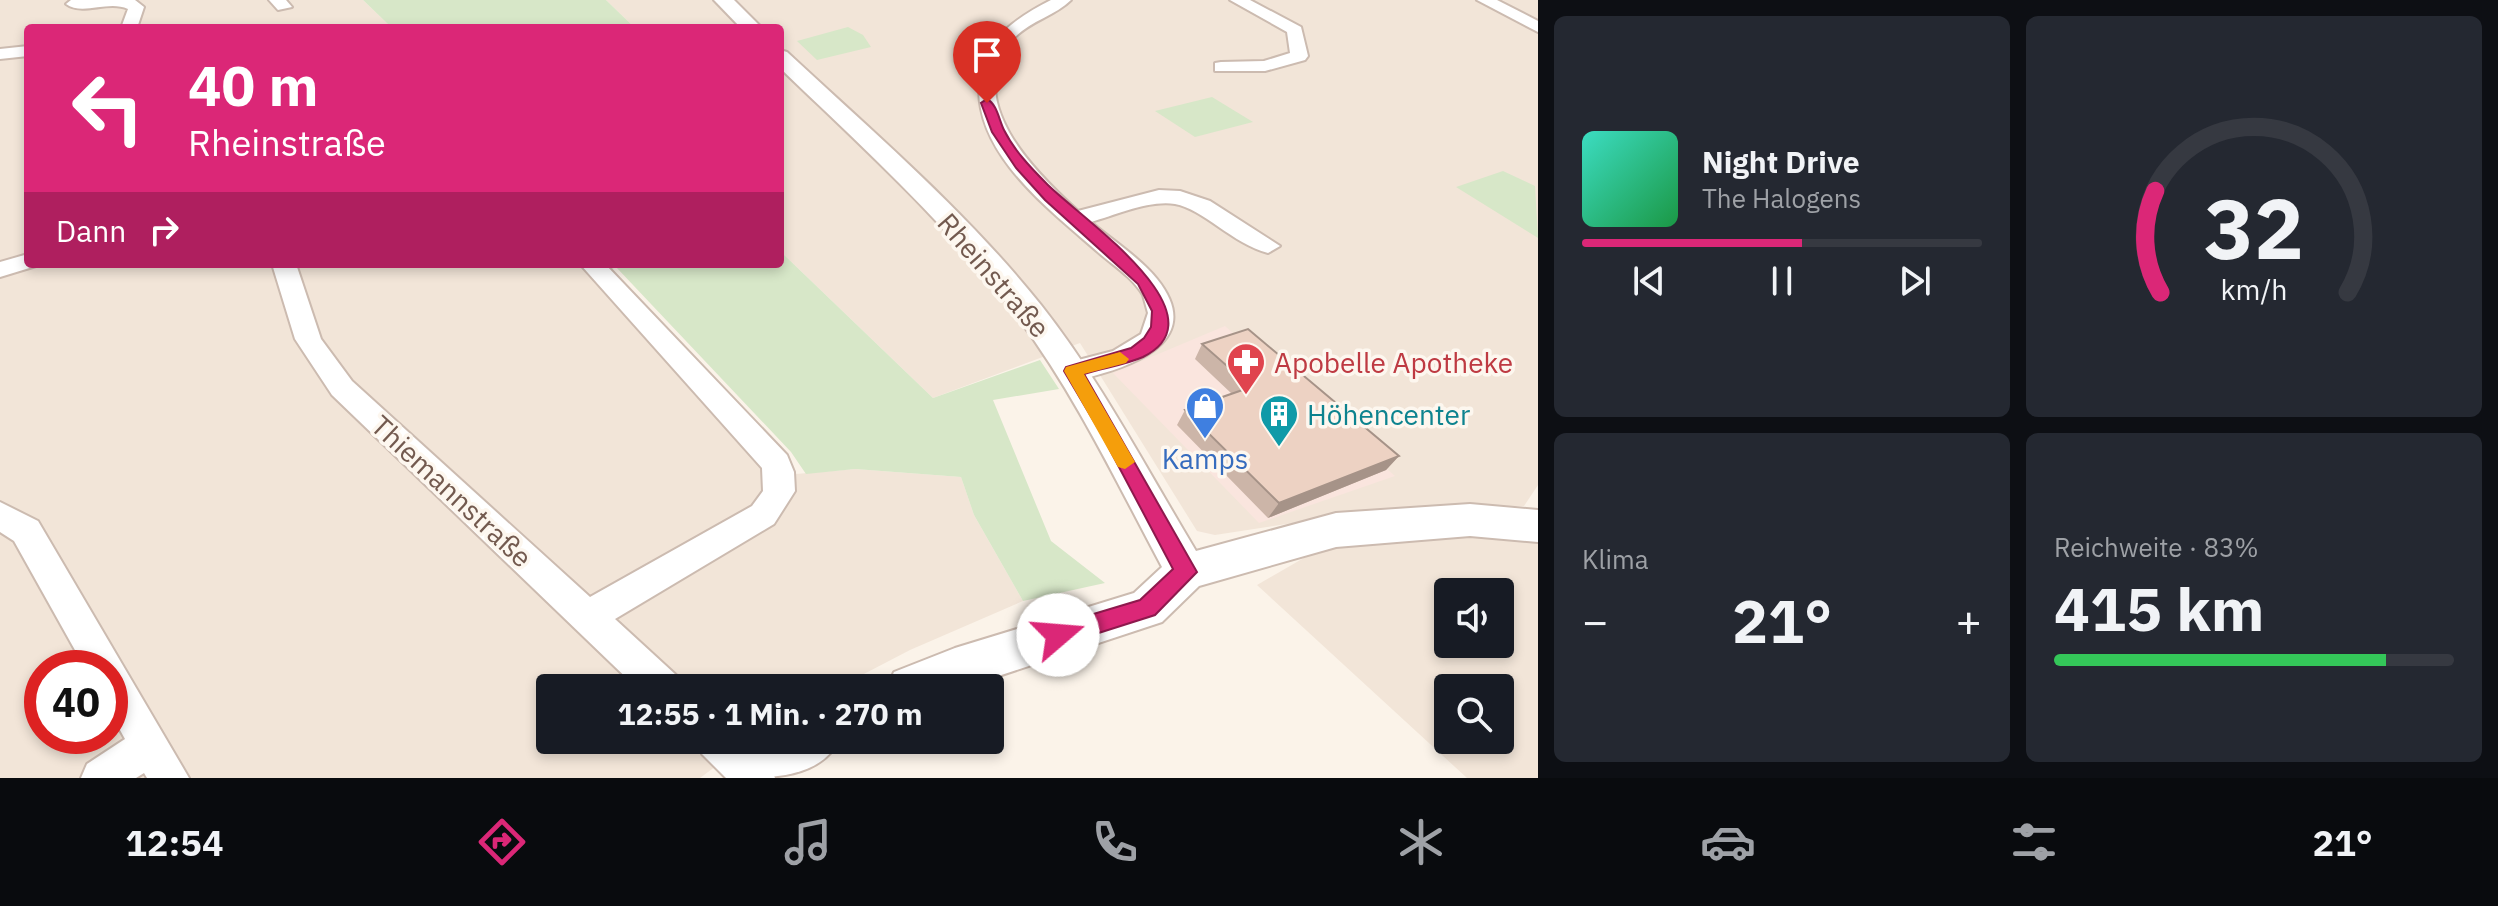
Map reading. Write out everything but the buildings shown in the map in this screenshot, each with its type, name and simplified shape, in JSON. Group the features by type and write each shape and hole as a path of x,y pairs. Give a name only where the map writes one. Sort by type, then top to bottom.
{"street":[{"path":"74,4 123,0 136,7 130,24"},
{"path":"723,0 748,24"},
{"path":"1063,0 1027,20 996,51 986,82 996,126 1011,153 1075,219 1145,281 1160,311 1159,327 1150,342 1137,352 1073,371"},
{"path":"1221,67 1265,66 1299,56 1295,30 1238,0"},
{"path":"1485,0 1538,27"},
{"path":"0,54 24,51"},
{"name":"Rheinstraße","path":"784,60 987,260 1073,371 1110,431 1186,572"},
{"path":"1075,219 1159,197 1180,198 1202,206 1231,228 1268,246"},
{"path":"0,270 24,262"},
{"name":"Thiemannstraße","path":"285,268 310,343 320,361 482,522 648,674"},
{"path":"588,616 763,515 781,495 776,463 596,268"},
{"path":"0,515 26,531 95,650"},
{"path":"943,674 1147,608 1186,572 1336,530 1470,520 1538,526"},
{"path":"101,778 159,762 128,708"},
{"path":"731,754 756,778 793,754"}],"shaded area":[{"path":"0,0 363,0 388,24 24,24 24,268 582,268 772,476 855,469 961,477 974,515 1023,601 910,650 864,674 536,674 536,754 732,754 700,778 0,778"},
{"path":"606,0 1538,0 1538,485 1524,506 1454,507 1313,520 1215,535 1197,531 1080,343 933,398 784,255 784,24 631,24"},
{"name":"Höhencenter","path":"1225,326 1395,476 1259,523 1113,373"},
{"path":"1508,536 1538,541 1538,778 1467,778 1441,754 1514,754 1514,674 1434,674 1434,748 1257,585 1309,555 1376,538"}],"green space":[{"path":"363,0 606,0 631,24 388,24"},
{"path":"848,27 863,35 871,47 817,60 797,41"},
{"path":"1212,97 1253,122 1195,137 1155,111"},
{"path":"1503,171 1535,186 1538,238 1456,187"},
{"path":"784,255 933,398 1040,360 1059,389 993,400 1051,541 1105,583 1023,601 974,515 961,477 855,469 806,474 791,452 617,268 784,268"}],"slow traffic":[{"path":"1120,359 1073,371 1125,462"}],"place":[{"name":"Apobelle Apotheke","path":"1246,396"},
{"name":"Kamps","path":"1205,440"},
{"name":"Höhencenter","path":"1279,448"}],"route":[{"path":"987,103 1011,153 1050,197 1145,281 1160,311 1159,327 1150,342 1137,352 1073,371 1110,431 1186,572 1147,608 1058,635"}]}
